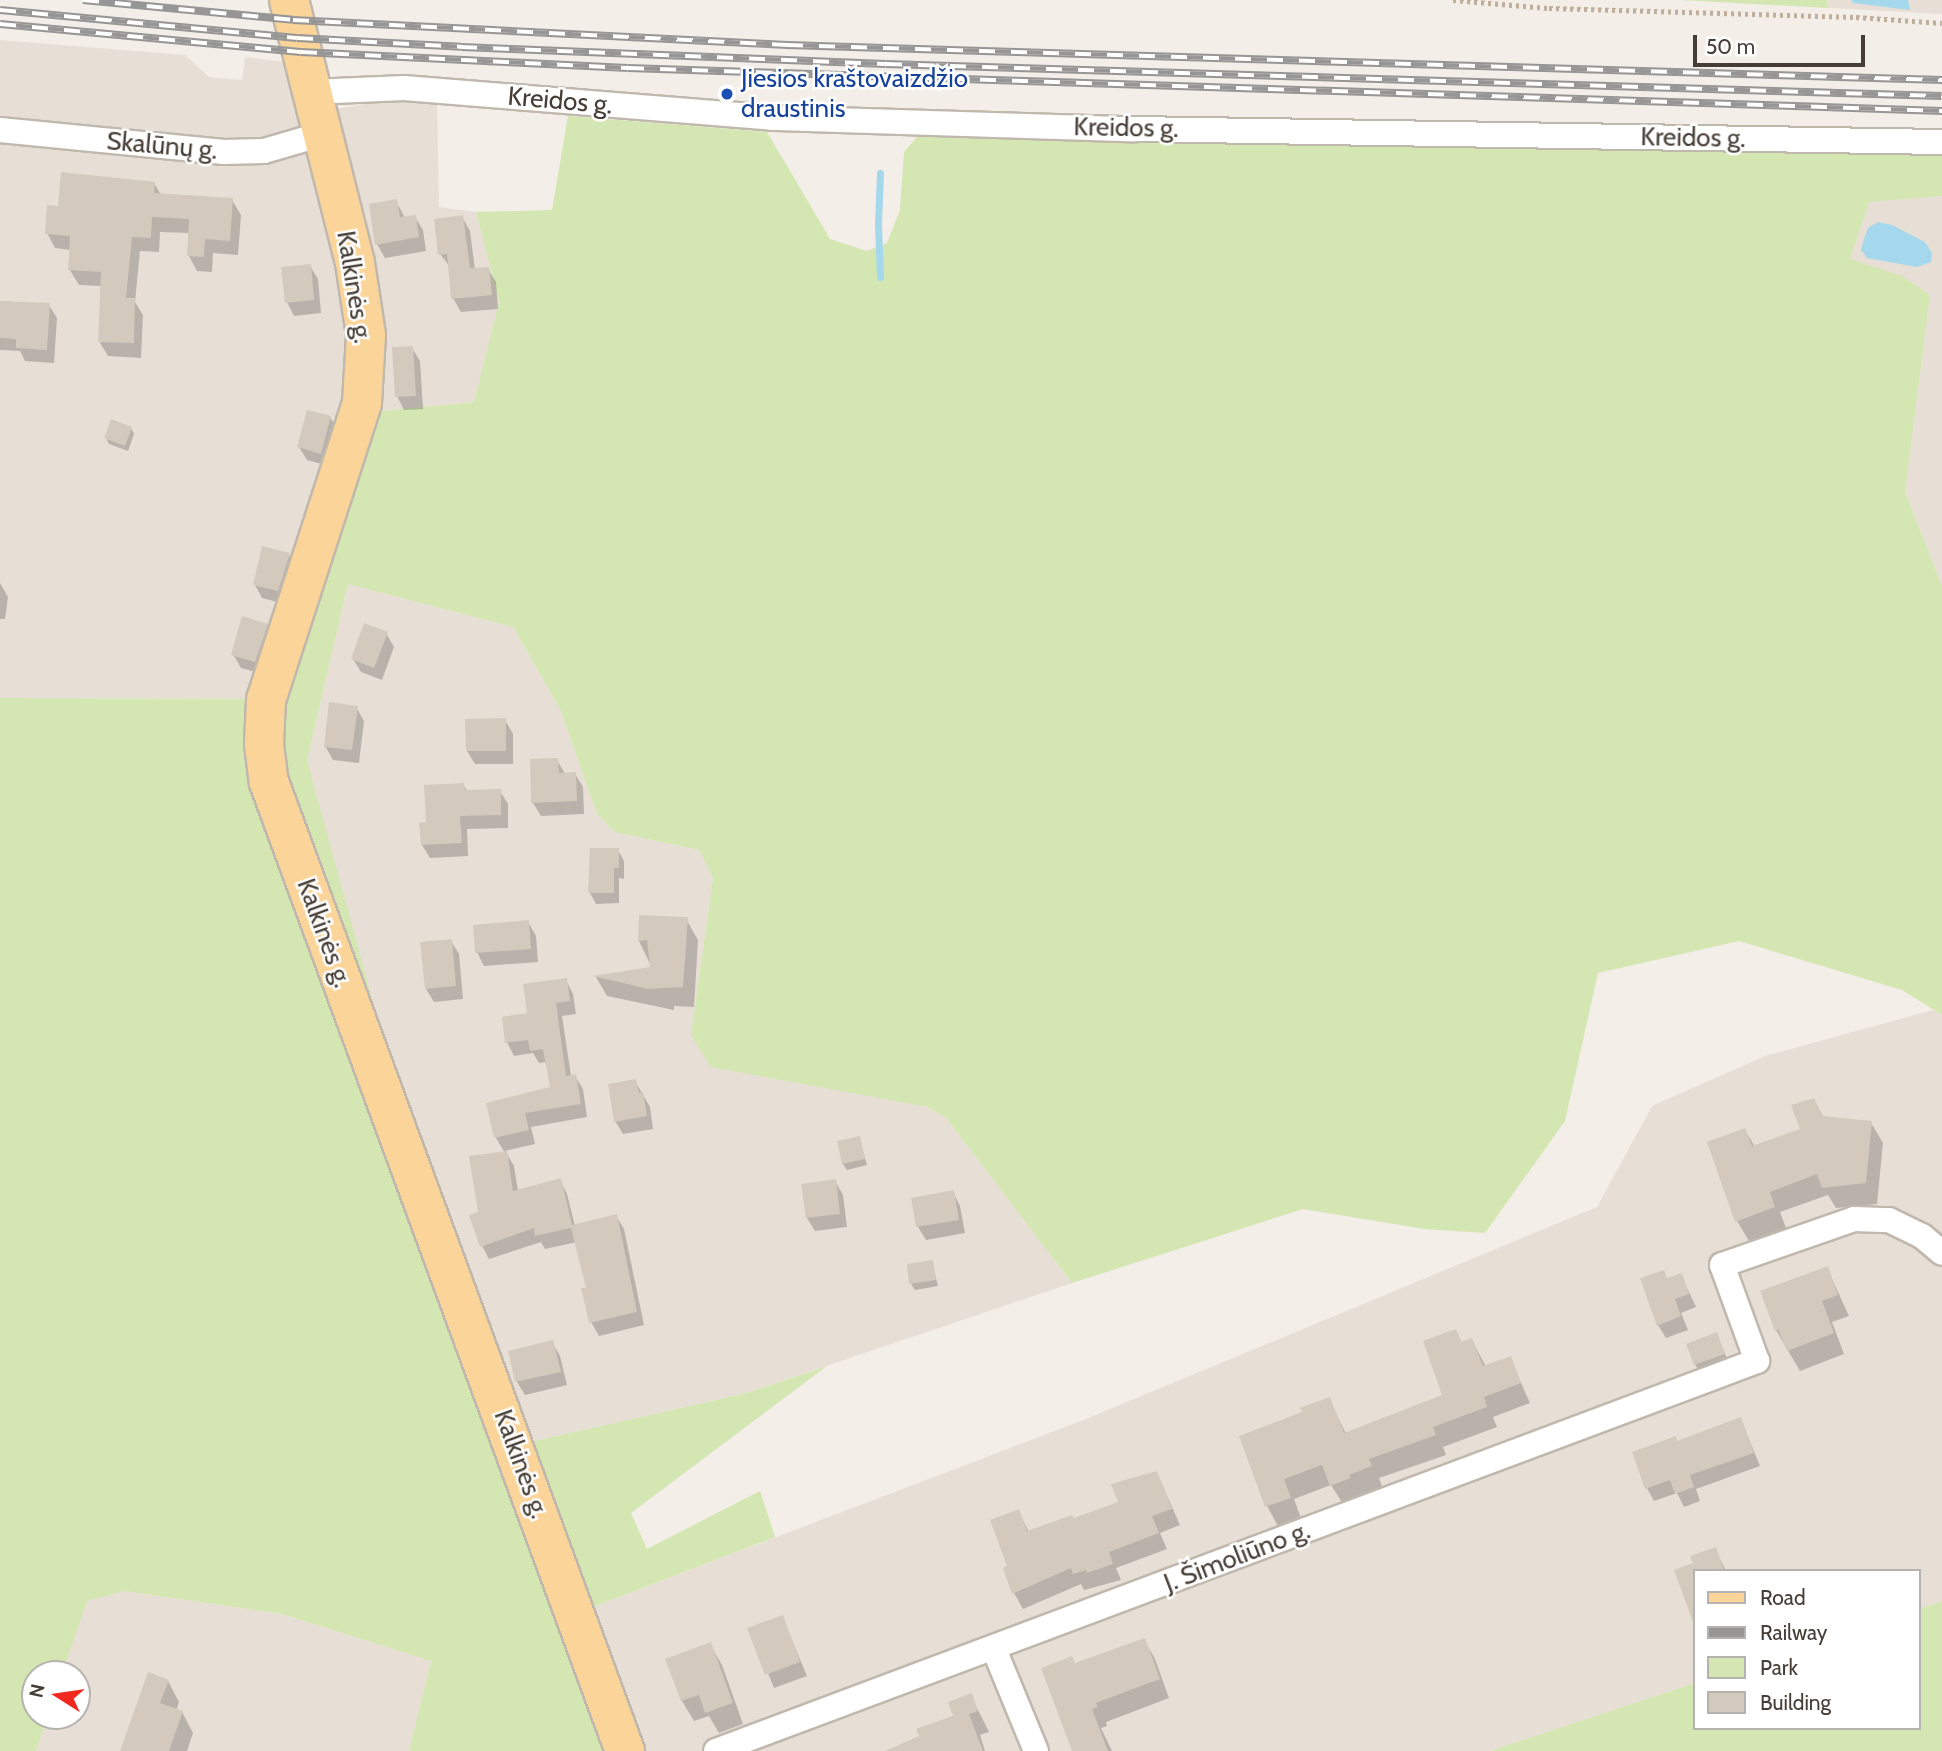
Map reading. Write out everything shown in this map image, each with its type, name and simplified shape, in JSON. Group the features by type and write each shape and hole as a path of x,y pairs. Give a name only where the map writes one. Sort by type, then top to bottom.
{"main road":[{"name":"Kalkinės g.","path":"289,0 355,263 366,335 362,403 266,700 264,744 269,782 625,1751"}],"street":[{"name":"Kreidos g.","path":"311,92 404,88 773,118 856,121 1133,129 1942,142"},
{"name":"Skalūnų g.","path":"0,130 224,152 264,151 323,134"},
{"name":"J. Šimoliūno g.","path":"716,1751 994,1649 1757,1360 1722,1265 1854,1219 1889,1220 1922,1236 1942,1253"},
{"path":"994,1649 1036,1751"}],"path":[{"path":"1453,0 1549,8 1856,17 1942,23"}],"shaded area":[{"path":"1827,0 1942,0 1942,14 1828,8"},
{"path":"0,40 185,55 209,77 242,80 245,57 287,62 345,285 346,374 339,435 251,699 0,698"},
{"path":"388,100 437,103 439,207 476,212 499,302 474,402 372,412 330,110"},
{"path":"1942,196 1942,586 1905,492 1930,295 1849,259 1869,201"},
{"path":"348,584 513,627 560,709 597,814 615,832 699,850 713,878 691,1035 928,1107 946,1118 1072,1283 743,1394 526,1443 384,1053 307,760"},
{"path":"1933,1010 1942,1015 1942,1601 1921,1608 1921,1569 1694,1569 1694,1683 1490,1751 646,1751 593,1607 1086,1419 1597,1207 1652,1106 1765,1056"},
{"path":"124,1591 282,1614 431,1661 409,1751 36,1751 43,1730 91,1730 91,1660 67,1660 87,1600"}],"green space":[{"path":"1681,0 1827,0 1828,8"},
{"path":"568,116 767,132 830,239 867,251 887,243 900,210 904,152 917,137 1365,140 1942,154 1942,196 1869,202 1850,259 1902,276 1930,295 1905,492 1942,586 1942,1015 1902,990 1739,941 1598,973 1565,1121 1485,1233 1424,1229 1303,1209 1072,1283 946,1118 928,1107 711,1067 691,1035 713,878 699,850 615,832 597,814 560,709 513,627 348,584 307,760 379,1024 361,1014 277,754 276,711 372,412 474,402 499,302 476,212 552,210"},
{"path":"0,698 251,699 605,1751 409,1751 431,1661 282,1614 124,1591 87,1601 67,1660 21,1660 21,1730 43,1730 36,1751 0,1751"},
{"path":"827,1366 631,1513 647,1549 760,1491 775,1537 593,1607 526,1443 743,1394"},
{"path":"1942,1601 1942,1751 1490,1751 1694,1683 1694,1730 1921,1730 1921,1608"}],"water":[{"path":"1851,0 1908,0 1910,10 1853,3"},
{"path":"1878,222 1892,225 1925,242 1932,253 1931,262 1917,267 1867,258 1861,250 1864,239 1868,228"}],"building":[{"path":"61,172 155,182 154,193 233,198 230,241 205,239 204,257 187,256 189,219 152,217 151,238 132,237 126,298 135,298 134,343 98,342 101,272 68,270 70,236 45,234 47,205 58,206"},
{"path":"397,199 400,217 416,215 419,237 375,245 369,204"},
{"path":"463,215 470,268 489,267 492,295 451,299 447,254 438,255 434,219"},
{"path":"311,264 314,300 285,303 281,267"},
{"path":"0,301 50,303 47,350 16,348 16,339 0,338"},
{"path":"413,346 416,396 395,397 392,347"},
{"path":"307,410 331,416 321,454 297,447"},
{"path":"111,419 132,427 125,446 104,438"},
{"path":"262,546 290,553 278,591 253,585"},
{"path":"242,616 268,624 255,662 231,655"},
{"path":"364,623 388,632 374,668 351,659"},
{"path":"329,702 358,706 352,750 324,747"},
{"path":"506,718 506,751 466,751 465,719"},
{"path":"558,758 559,773 576,772 577,801 531,803 530,759"},
{"path":"464,783 465,790 501,789 501,815 460,816 462,843 421,845 419,823 426,822 424,785"},
{"path":"590,848 619,848 619,868 614,868 614,893 588,893"},
{"path":"639,915 688,917 683,987 648,989 593,976 650,967 647,940 638,941"},
{"path":"529,920 531,949 475,953 473,925"},
{"path":"452,939 456,986 425,989 420,942"},
{"path":"567,978 570,1001 556,1003 566,1076 576,1074 581,1104 525,1113 529,1130 494,1138 486,1103 550,1087 543,1049 530,1051 528,1040 505,1043 502,1017 527,1013 523,984"},
{"path":"636,1079 639,1093 643,1092 647,1116 614,1122 608,1084"},
{"path":"1814,1098 1822,1116 1872,1121 1866,1183 1822,1188 1817,1174 1770,1192 1775,1207 1735,1222 1707,1142 1745,1128 1752,1146 1800,1129 1791,1105"},
{"path":"860,1136 865,1159 842,1164 837,1141"},
{"path":"507,1151 513,1191 561,1178 572,1225 617,1214 637,1312 589,1323 581,1288 586,1288 571,1228 535,1236 534,1228 480,1247 469,1215 478,1212 469,1156"},
{"path":"836,1179 840,1214 806,1218 801,1184"},
{"path":"954,1190 959,1220 916,1227 911,1198"},
{"path":"933,1260 936,1280 909,1284 907,1264"},
{"path":"1828,1266 1838,1295 1822,1301 1834,1333 1787,1351 1778,1329 1775,1331 1760,1291"},
{"path":"1664,1270 1667,1278 1682,1273 1689,1294 1675,1299 1681,1316 1657,1326 1640,1278"},
{"path":"1456,1329 1461,1342 1472,1338 1483,1366 1511,1356 1521,1383 1484,1397 1487,1407 1433,1427 1436,1435 1369,1459 1372,1466 1349,1475 1351,1478 1330,1486 1322,1465 1284,1479 1291,1498 1265,1507 1239,1436 1302,1412 1300,1408 1330,1397 1344,1433 1442,1395 1423,1341"},
{"path":"1717,1332 1725,1354 1694,1365 1686,1344"},
{"path":"553,1340 561,1372 515,1382 508,1351"},
{"path":"1741,1417 1754,1453 1690,1475 1694,1487 1675,1494 1670,1480 1645,1489 1632,1452 1676,1436 1677,1441"},
{"path":"1157,1471 1172,1509 1152,1516 1159,1533 1109,1552 1113,1564 1087,1573 1086,1570 1073,1574 1071,1568 1012,1594 1003,1568 1007,1566 990,1520 1019,1509 1027,1531 1072,1515 1074,1518 1118,1502 1111,1484"},
{"path":"1716,1547 1723,1569 1694,1569 1694,1622 1674,1570 1693,1563 1690,1556"},
{"path":"783,1615 800,1662 765,1675 747,1628"},
{"path":"1145,1638 1160,1679 1096,1703 1098,1707 1092,1709 1108,1751 1072,1751 1041,1668 1072,1656 1075,1663"},
{"path":"711,1642 733,1703 705,1713 699,1695 681,1701 665,1659"},
{"path":"148,1672 169,1680 160,1703 183,1711 169,1751 120,1751"},
{"path":"972,1693 978,1711 969,1714 983,1751 885,1751 919,1736 916,1729 953,1716 948,1702"}],"waterway":[{"path":"880,173 880,277"}],"railway":[{"path":"83,0 293,20 787,45 1942,80"},
{"path":"0,10 297,38 461,47 886,64 1942,96"},
{"path":"0,24 301,52 628,68 1942,111"}],"place":[{"name":"Jiesios kraštovaizdžio draustinis","path":"727,94"}]}
